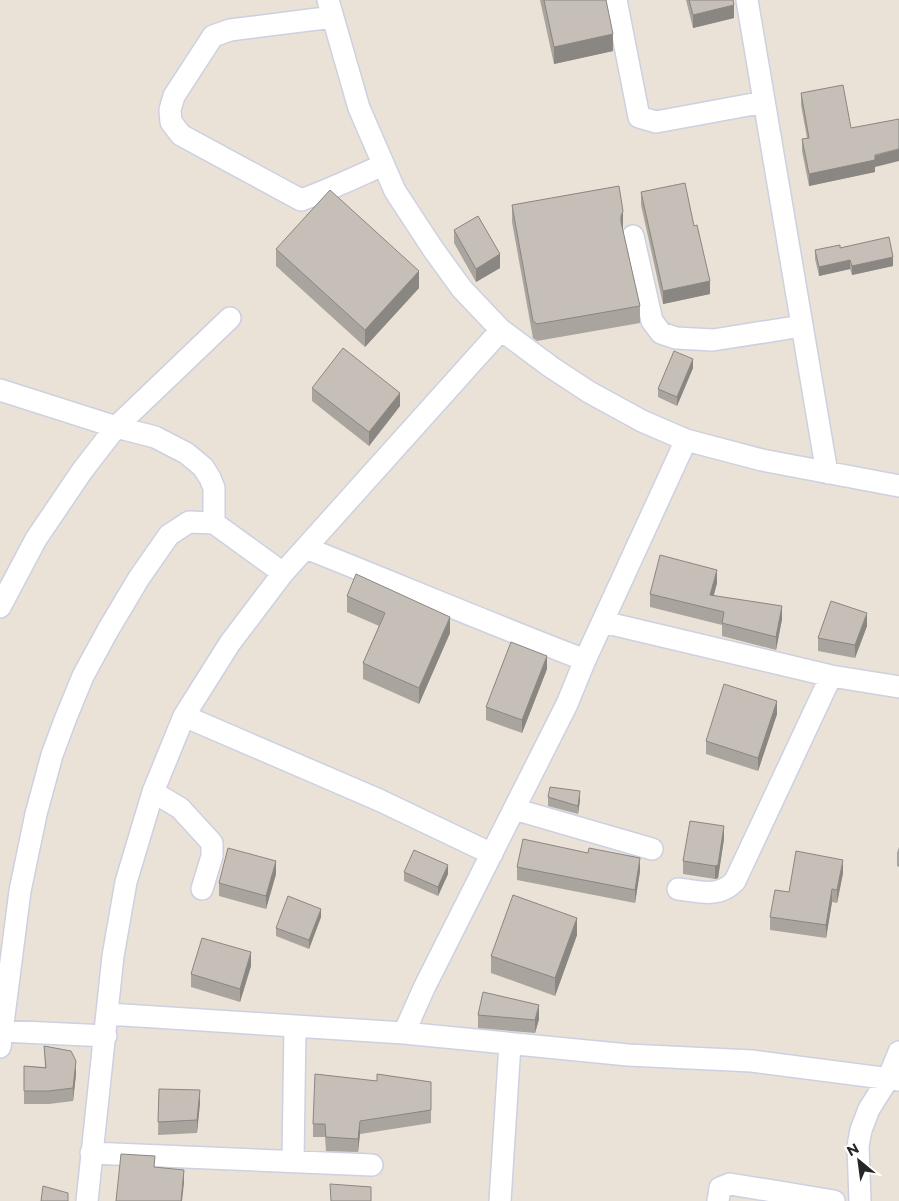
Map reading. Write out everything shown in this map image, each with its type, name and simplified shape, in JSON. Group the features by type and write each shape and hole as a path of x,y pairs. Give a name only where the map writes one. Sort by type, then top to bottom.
{"street":[{"path":"616,0 639,117 656,122 764,102"},
{"path":"747,0 827,473"},
{"path":"383,165 338,184 329,190 301,200 181,135 171,122 170,110 174,96 213,36 230,30 331,9 359,108 395,191 462,289 501,330 589,392 642,421 686,440 762,460 899,486"},
{"path":"633,236 652,321 661,333 676,338 713,340 802,326"},
{"path":"0,607 36,539 82,471 116,427 230,318"},
{"path":"87,1201 113,956 126,882 153,792 184,716 230,643 283,573 501,330"},
{"path":"0,390 160,439 186,453 204,466 210,478 214,488 214,523"},
{"path":"404,1033 428,979 567,704 646,522 686,440"},
{"path":"106,1036 1,1039 20,891 36,814 52,755 83,676 139,578 169,535 189,522 204,521 214,523 283,573"},
{"path":"306,548 501,628 585,660"},
{"path":"603,622 831,676 899,687"},
{"path":"678,889 713,893 728,888 735,881 831,676"},
{"path":"184,716 379,800 492,854"},
{"path":"153,792 180,808 212,843 212,856 202,889"},
{"path":"514,809 652,849"},
{"path":"108,1014 404,1033 628,1055 752,1061 894,1079"},
{"path":"293,1161 295,1027"},
{"path":"500,1201 510,1044"},
{"path":"860,1201 858,1146 860,1130 869,1109 894,1079 899,1052"},
{"path":"91,1153 372,1165"},
{"path":"718,1201 720,1188 730,1184 834,1201"}],"building":[{"path":"544,0 606,0 613,34 554,47"},
{"path":"689,0 733,0 734,5 693,15"},
{"path":"843,85 851,128 899,119 899,149 875,155 875,160 809,174 802,139 809,138 801,93"},
{"path":"685,183 694,226 697,225 710,281 663,291 641,192"},
{"path":"619,186 623,211 621,222 640,306 537,324 533,321 512,205"},
{"path":"330,190 419,271 365,330 276,249"},
{"path":"478,216 500,254 476,269 454,230"},
{"path":"889,237 893,257 852,266 850,260 819,267 815,250 840,245 840,248"},
{"path":"343,348 400,393 369,432 312,388"},
{"path":"674,351 693,359 677,397 658,389"},
{"path":"660,555 717,570 710,595 782,606 776,637 722,623 724,612 650,594"},
{"path":"356,574 450,617 419,688 363,663 385,613 347,596"},
{"path":"831,601 867,613 855,645 818,638"},
{"path":"511,642 547,656 522,720 486,707"},
{"path":"724,684 777,701 758,758 706,741"},
{"path":"550,787 580,791 578,806 548,797"},
{"path":"690,821 724,826 718,865 683,861"},
{"path":"523,839 588,853 589,848 640,858 635,890 517,867"},
{"path":"228,848 276,861 266,896 219,883"},
{"path":"414,850 448,865 438,887 404,872"},
{"path":"796,851 843,860 837,890 832,889 826,925 770,917 775,890 789,892"},
{"path":"513,895 577,918 555,978 491,956"},
{"path":"288,896 321,909 309,940 276,928"},
{"path":"202,938 251,952 240,989 191,974"},
{"path":"483,992 539,1005 535,1020 478,1015"},
{"path":"44,1046 71,1051 76,1061 73,1088 49,1091 24,1091 24,1066 46,1068"},
{"path":"315,1074 377,1081 377,1074 431,1082 431,1110 360,1121 358,1139 326,1137 325,1124 313,1124"},
{"path":"159,1089 200,1090 197,1120 158,1122"},
{"path":"121,1154 155,1156 154,1167 184,1170 181,1201 116,1201"},
{"path":"330,1184 371,1187 371,1201 331,1201"},
{"path":"43,1186 68,1193 68,1201 41,1201"}]}
